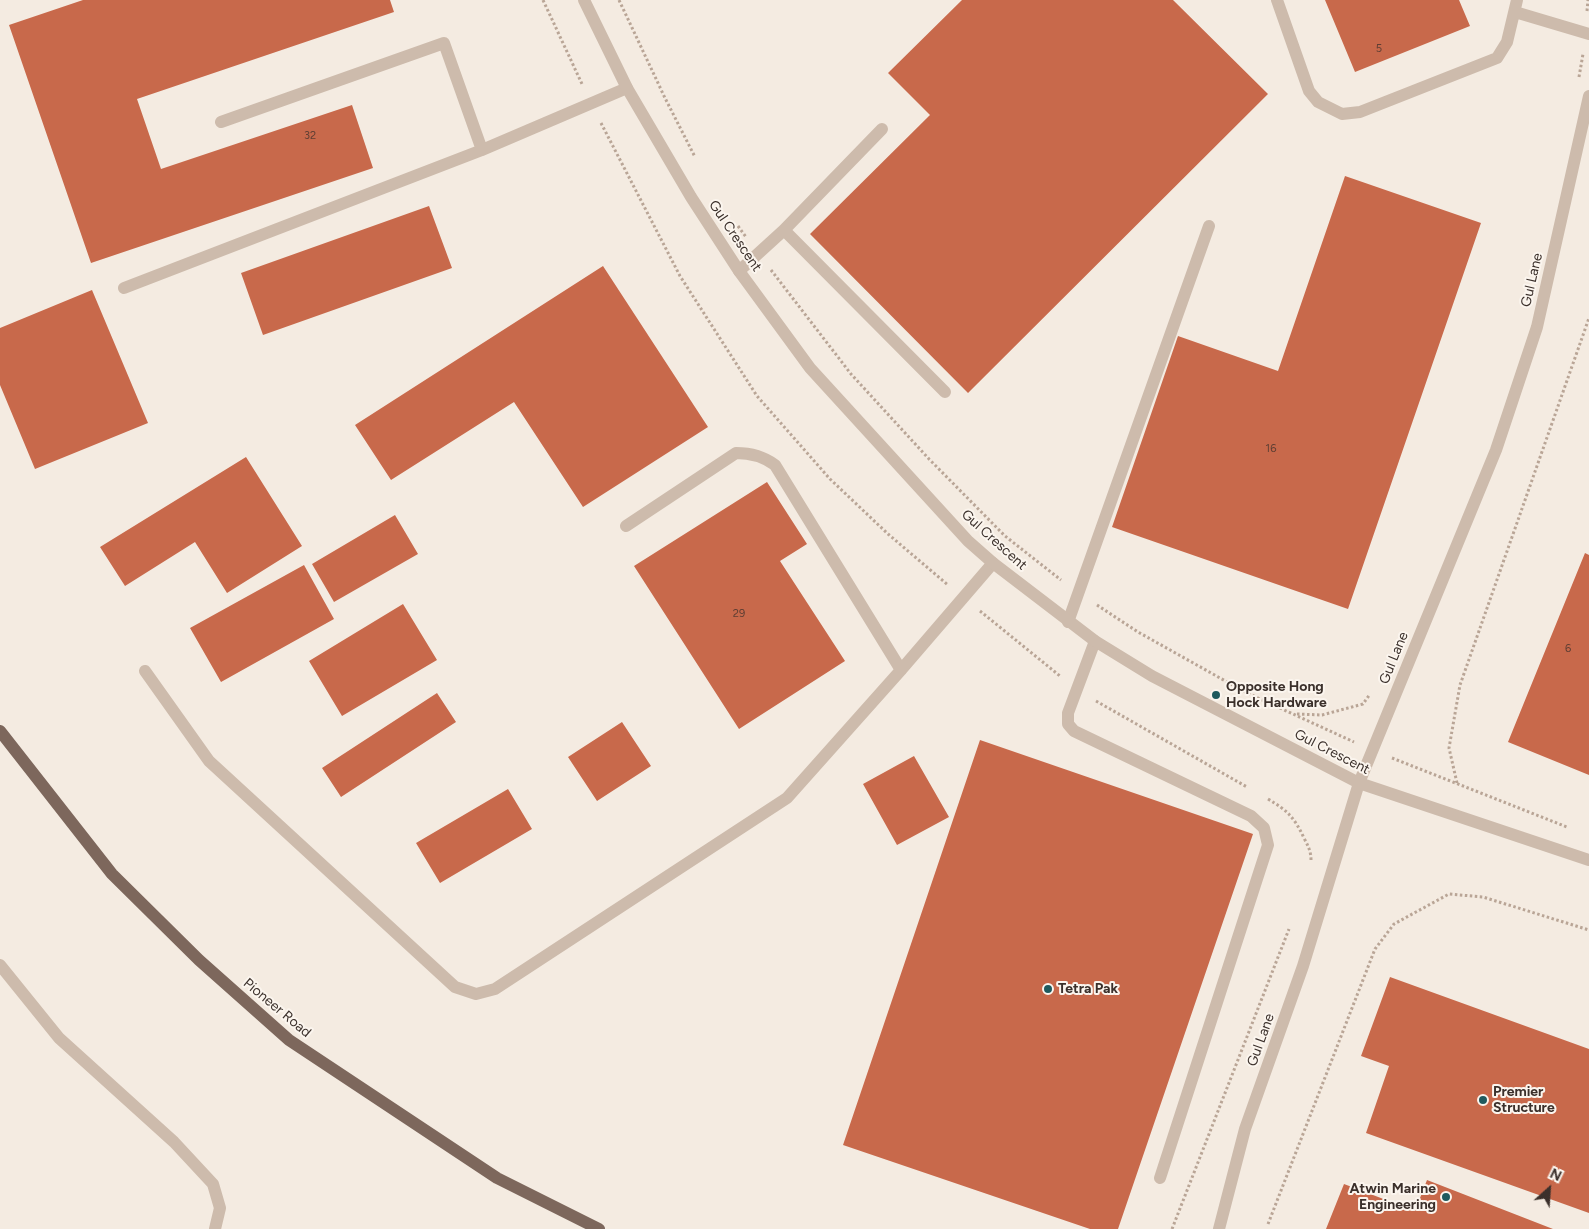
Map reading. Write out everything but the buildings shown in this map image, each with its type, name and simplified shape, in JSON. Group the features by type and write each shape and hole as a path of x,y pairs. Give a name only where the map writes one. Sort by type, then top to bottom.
{"main road":[{"name":"Pioneer Road","path":"0,731 112,874 199,960 289,1040 497,1178 599,1229"}],"street":[{"name":"Gul Crescent","path":"585,0 627,88 691,197 739,271 810,368 968,541 993,563 1068,622 1152,676 1359,783 1589,860"},
{"path":"1277,0 1308,91 1318,102 1342,114 1360,112 1497,58 1507,42 1516,6 1588,33"},
{"path":"221,122 444,43 482,150"},
{"path":"124,288 482,150 627,88"},
{"name":"Gul Lane","path":"1218,1229 1245,1129 1303,966 1359,783 1496,450 1537,327 1589,96"},
{"path":"739,271 784,230 882,129"},
{"path":"1068,622 1209,226"},
{"path":"784,230 945,392"},
{"path":"626,526 736,453 750,453 767,459 775,465 901,670"},
{"path":"146,671 209,761 455,987 476,994 495,989 787,798 993,563"},
{"path":"1095,641 1068,713 1068,724 1074,732 1251,816 1264,828 1268,845 1160,1178"},
{"path":"0,965 59,1038 174,1142 213,1184 220,1208 214,1229"}],"path":[{"path":"619,0 665,98 699,163"},
{"path":"1577,86 1588,33 1588,0"},
{"path":"738,224 758,254 851,374 928,459 1005,536 1078,593 1138,632 1245,692 1372,750 1572,829"},
{"path":"1457,783 1449,748 1460,685 1589,318"},
{"path":"1294,714 1322,715 1363,704 1371,693"},
{"path":"1268,1224 1375,949 1394,924 1449,894 1483,897 1589,930"}],"place":[{"name":"Opposite Hong Hock Hardware","path":"1216,695"},
{"name":"Tetra Pak","path":"1048,989"},
{"name":"Premier Structure","path":"1483,1100"},
{"name":"Atwin Marine Engineering","path":"1446,1197"}]}
